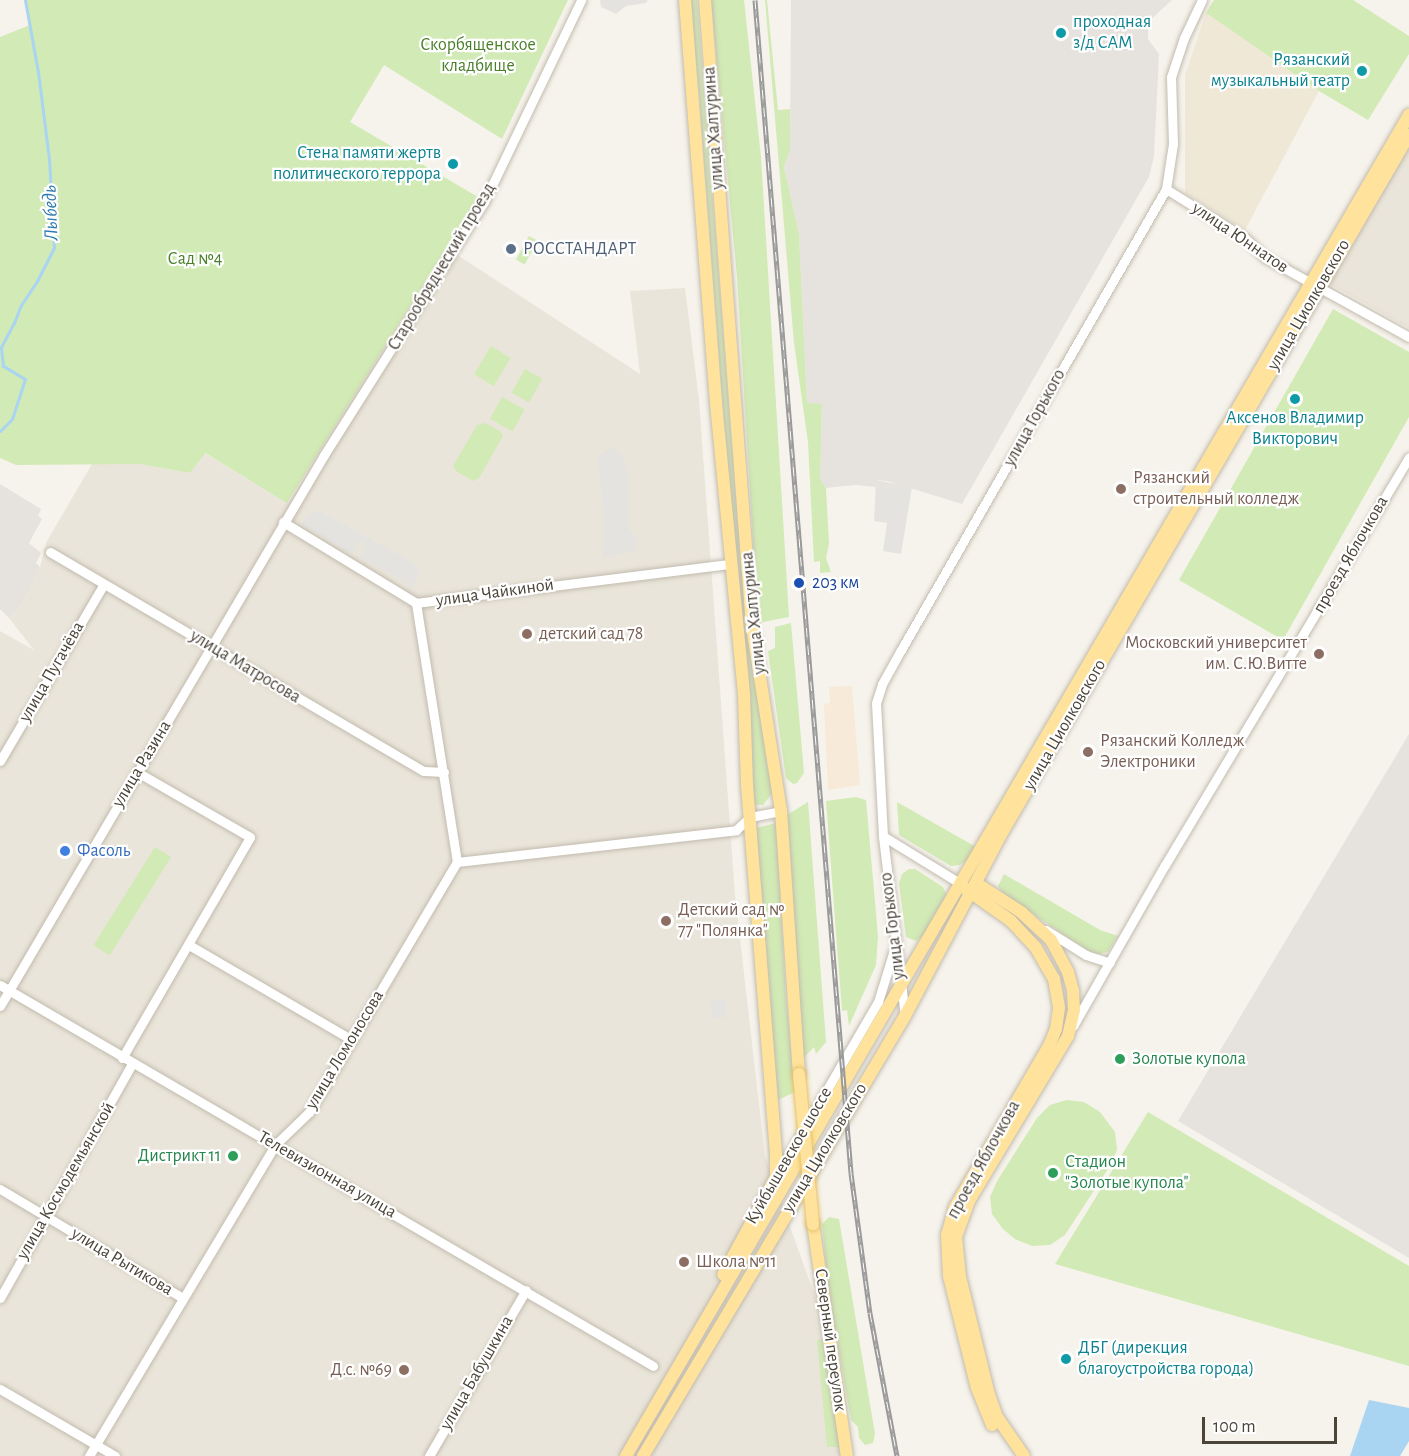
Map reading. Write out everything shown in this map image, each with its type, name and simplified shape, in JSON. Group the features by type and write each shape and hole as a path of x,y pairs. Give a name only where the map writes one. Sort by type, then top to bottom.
{"main road":[{"name":"улица Халтурина","path":"685,0 729,564 744,695 750,817 776,1177"},
{"name":"улица Халтурина","path":"705,0 752,626 781,812 799,1074 813,1224"},
{"name":"улица Циолковского","path":"741,1258 1393,153 1409,115"},
{"name":"улица Циолковского","path":"1393,153 1409,135"},
{"name":"улица Циолковского","path":"642,1456 905,1016 1004,831 1314,286"},
{"path":"961,884 973,889"},
{"name":"проезд Яблочкова","path":"973,889 1001,897 1037,925 1051,940 1068,972 1074,1010 1068,1036 969,1201 956,1237 960,1277 989,1395 997,1417 1022,1456"},
{"name":"проезд Яблочкова","path":"973,889 1025,934 1046,963 1058,994 1056,1029 1050,1044 955,1207 947,1235 949,1276 977,1388 997,1434 1022,1456"},
{"name":"Куйбышевское шоссе","path":"678,1365 733,1254 776,1177"},
{"name":"Северный переулок","path":"813,1224 847,1456"},
{"name":"Куйбышевское шоссе","path":"626,1456 741,1258"}],"street":[{"name":"Старообрядческий проезд","path":"284,522 484,202 580,0"},
{"name":"улица Горького","path":"905,1016 883,836 875,719 876,703 882,684 1166,189 1173,144 1171,77 1184,38 1202,0"},
{"name":"улица Юннатов","path":"1166,189 1245,238 1266,258 1409,337"},
{"name":"проезд Яблочкова","path":"1068,1036 1165,865 1409,457"},
{"name":"улица Чайкиной","path":"284,522 417,603 729,564"},
{"name":"улица Разина","path":"0,1006 4,988 213,647 284,522"},
{"name":"улица Матросова","path":"50,552 424,771 444,772"},
{"name":"улица Пугачёва","path":"0,761 104,584"},
{"path":"417,603 457,862 736,831 750,817 781,812"},
{"path":"122,1058 250,837 137,772"},
{"name":"улица Горького","path":"883,836 961,884"},
{"name":"улица Ломоносова","path":"90,1456 275,1145 309,1112 457,862"},
{"name":"проезд Яблочкова","path":"1037,925 1086,955 1110,963"},
{"path":"189,945 352,1040"},
{"name":"Куйбышевское шоссе","path":"776,1177 878,1002 895,945"},
{"name":"Телевизионная улица","path":"4,988 653,1366"},
{"name":"улица Космодемьянской","path":"0,1298 132,1064"},
{"name":"улица Рытикова","path":"0,1189 183,1298"},
{"name":"улица Бабушкина","path":"429,1456 526,1290"},
{"path":"0,1389 115,1456"}],"shaded area":[{"path":"600,0 648,0 646,3 626,6 616,14 601,7"},
{"path":"791,0 1172,0 1148,22 1148,39 1159,54 1154,156 1149,177 962,504 887,481 877,480 876,487 855,485 826,488 820,479 822,405 807,403 799,234 784,167 790,150"},
{"path":"1206,13 1319,91 1245,230 1185,193 1185,75"},
{"path":"1409,144 1409,328 1330,284"},
{"path":"445,247 640,374 630,291 685,288 699,400 735,895 765,1156 819,1308 845,1456 0,1456 0,631 34,650 9,618 22,604 40,567 47,541 92,464 139,464 190,473 204,453 288,503"},
{"path":"612,447 623,456 628,478 628,528 636,537 636,550 603,558 604,514 597,457"},
{"path":"876,480 912,487 901,554 883,551 887,523 874,521"},
{"path":"0,484 41,509 38,516 42,519 29,543 41,553 36,563 40,567 22,604 9,618 0,609"},
{"path":"318,510 418,565 419,574 413,587 360,557 365,543 359,541 352,554 302,524 305,517"},
{"path":"852,686 860,785 828,790 824,704 830,703 829,687"},
{"path":"1409,734 1409,1258 1178,1121"},
{"path":"725,999 727,1017 712,1018 710,1001"}],"green space":[{"name":"Сад №4","path":"25,0 568,0 502,139 384,65 350,122 478,197 287,503 205,453 190,473 139,464 16,465 0,458 0,37 30,25"},
{"path":"690,0 697,0 741,562 773,792 763,805 753,802 699,91"},
{"path":"711,0 744,0 761,157 789,617 758,623 737,277"},
{"path":"765,0 767,0 778,110 790,109 790,150 784,167 799,234 807,403 822,404 820,479 826,488 829,544 826,558 831,572 820,573 820,561 814,562 808,442 794,343"},
{"path":"1214,0 1353,0 1409,36 1409,54 1368,120 1319,91 1206,13"},
{"path":"529,236 538,241 525,264 516,260"},
{"path":"1333,309 1409,352 1409,417 1283,640 1179,580"},
{"path":"491,346 511,358 494,386 474,374"},
{"path":"525,369 542,379 529,402 512,392"},
{"path":"502,397 525,410 513,431 490,419"},
{"path":"485,423 500,431 503,436 479,478 473,481 456,471 453,466 477,425"},
{"path":"791,623 804,773 797,783 793,784 786,778 768,651 775,648 775,627"},
{"path":"856,797 866,800 878,936 876,965 849,1026 847,1010 842,1011 826,801"},
{"path":"808,802 826,1042 816,1054 814,1047 803,1059 787,815"},
{"path":"897,802 976,847 969,859 960,865 951,866 899,835"},
{"path":"776,823 786,998 795,1092 778,1100 756,828"},
{"path":"155,847 171,857 110,955 94,945"},
{"path":"909,869 915,869 943,887 946,894 945,902 922,937 916,941 906,937 899,883 902,874"},
{"path":"1004,874 1100,930 1118,936 1108,952 1094,955 1003,894 998,886"},
{"name":"Стадион \"Золотые купола\"","path":"1067,1100 1084,1102 1100,1112 1115,1132 1117,1150 1110,1166 1065,1235 1050,1245 1032,1246 1015,1239 1003,1229 992,1214 990,1197 997,1181 1037,1118 1050,1105"},
{"path":"1148,1112 1409,1266 1409,1366 1055,1264"},
{"path":"829,1217 839,1219 875,1434 873,1443 865,1445 859,1438 858,1427 851,1420 828,1288 822,1224"},
{"path":"820,1339 824,1341 840,1447 827,1447 817,1341"}],"water":[{"path":"1369,1400 1409,1408 1409,1441 1400,1456 1350,1456"}],"waterway":[{"name":"Лыбедь","path":"0,431 12,419 25,379 3,366 1,347 21,305 37,281 54,248 49,159 38,72 25,0"}],"railway":[{"path":"755,0 851,1173 870,1313 897,1456"}],"place":[{"name":"проходная з/д САМ","path":"1061,33"},
{"name":"Рязанский музыкальный театр","path":"1362,71"},
{"name":"Стена памяти жертв политического террора","path":"453,164"},
{"name":"РОССТАНДАРТ","path":"511,249"},
{"name":"Аксенов Владимир Викторович","path":"1295,399"},
{"name":"Рязанский строительный колледж","path":"1121,489"},
{"name":"203 км","path":"799,583"},
{"name":"детский сад 78","path":"527,634"},
{"name":"Московский университет им. С.Ю.Витте","path":"1319,654"},
{"name":"Рязанский Колледж Электроники","path":"1088,752"},
{"name":"Фасоль","path":"65,851"},
{"name":"Детский сад № 77 \"Полянка\"","path":"666,921"},
{"name":"Золотые купола","path":"1120,1059"},
{"name":"Дистрикт 11","path":"233,1156"},
{"name":"Стадион \"Золотые купола\"","path":"1053,1173"},
{"name":"Школа №11","path":"684,1262"},
{"name":"ДБГ (дирекция благоустройства города)","path":"1066,1359"},
{"name":"Д.с. №69","path":"404,1370"}],"park label":[{"name":"Скорбященское кладбище","path":"478,56"}]}
